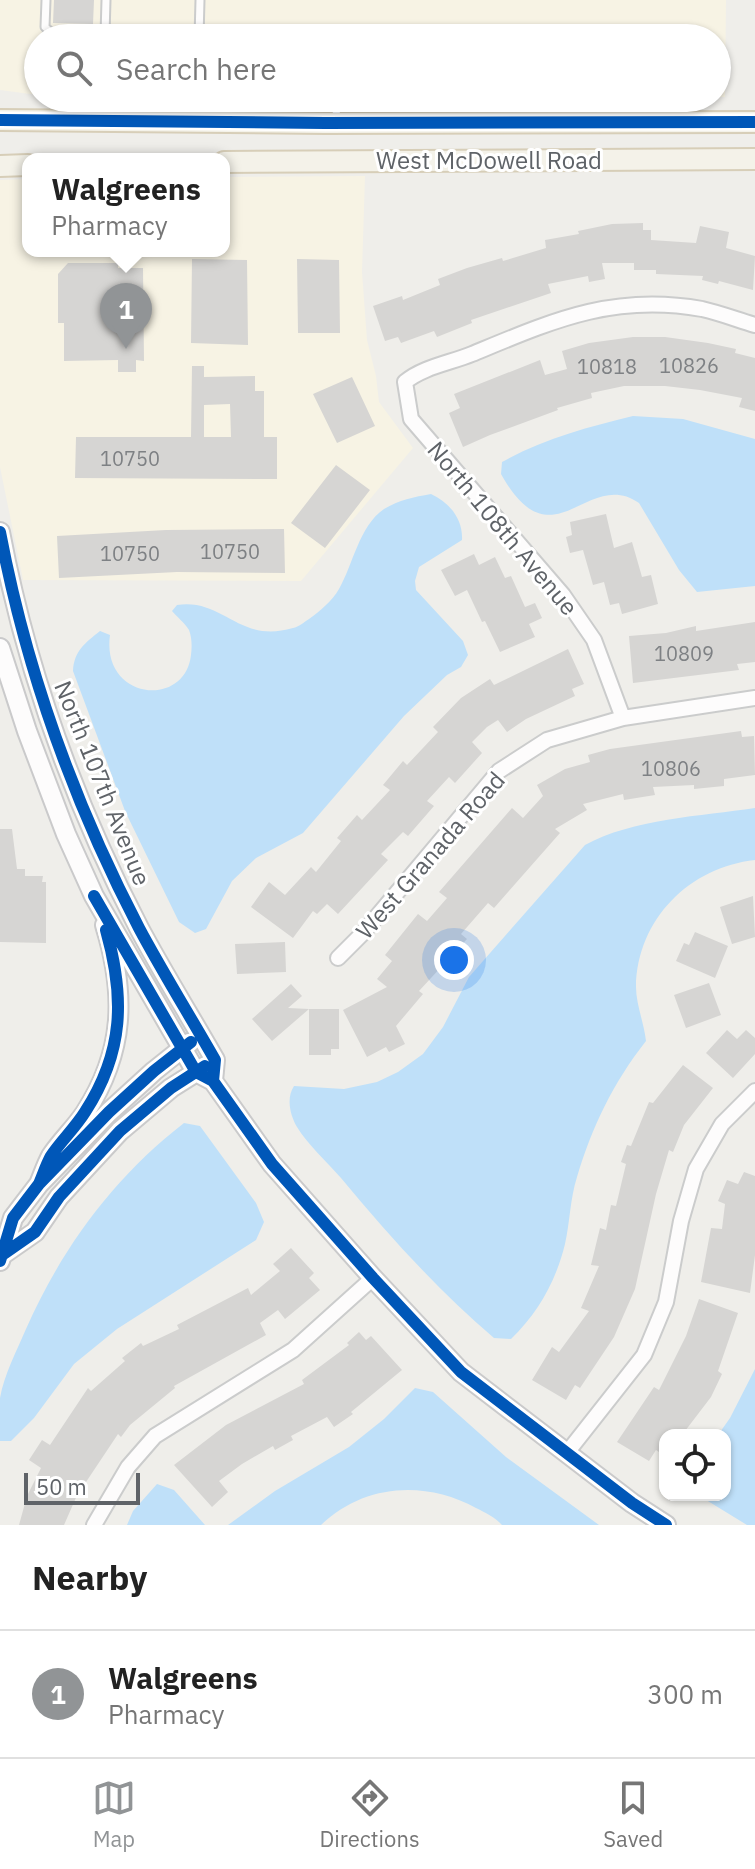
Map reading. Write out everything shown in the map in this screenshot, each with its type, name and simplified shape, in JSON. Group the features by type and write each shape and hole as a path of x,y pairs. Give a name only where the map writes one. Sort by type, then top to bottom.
{"main road":[{"name":"West McDowell Road","path":"0,120 755,122"},
{"name":"West McDowell Road","path":"230,162 755,159"},
{"path":"0,166 22,165"},
{"name":"North 107th Avenue","path":"0,532 21,623 39,683 90,820 139,928 208,1047"},
{"name":"North 107th Avenue","path":"0,648 32,745 94,896 189,1060"},
{"path":"65,831 90,820"},
{"path":"39,1184 51,1156 96,1095 114,1052 120,1006 118,980 94,896"},
{"path":"1,1257 13,1218 39,1184 109,1112 208,1047"},
{"path":"1,1257 35,1232 59,1197 120,1131 171,1088 189,1060 208,1047"},
{"path":"208,1047 213,1081"},
{"path":"189,1060 213,1081 272,1164 461,1372 566,1454 666,1525"}],"street":[{"name":"North 108th Avenue","path":"623,718 594,640 563,595 411,419 405,382 414,375 533,328 594,309 650,304 703,310 755,325"},
{"name":"West Granada Road","path":"338,958 363,933 499,771 547,740 623,718 755,698"},
{"path":"566,1454 644,1355 666,1302 681,1221 696,1169 722,1124 755,1091"},
{"path":"94,1525 128,1467 155,1436 293,1350 373,1278"}],"lane":[{"path":"199,24 200,0"},
{"path":"45,24 48,2"},
{"path":"94,3 106,2 105,24"},
{"path":"199,112 199,121"},
{"path":"336,112 337,123"}],"shaded area":[{"path":"0,0 726,0 726,24 24,24 24,93 0,90"},
{"path":"365,176 362,272 367,340 379,402 413,448 301,581 23,580 0,467 0,180 22,179 22,257 230,257 230,177"}],"water":[{"path":"633,416 683,419 755,439 755,586 697,592 679,570 639,503 620,495 603,496 554,515 537,513 520,500 501,474 502,462 533,447"},
{"path":"431,494 454,512 462,540 419,567 416,590 463,641 468,655 461,667 447,675 404,716 303,833 256,858 232,881 206,929 195,933 179,922 125,811 73,671 78,653 100,631 110,635 111,657 118,673 130,684 145,690 160,690 175,684 185,672 192,649 189,630 172,611 177,605 207,608 258,630 297,627 336,593 362,535 375,516 395,503"},
{"path":"755,808 755,860 709,873 689,885 657,919 646,939 636,987 646,1041 614,1089 589,1141 575,1185 565,1244 551,1283 538,1307 511,1339 494,1338 414,1261 307,1140 292,1117 290,1101 294,1086 344,1089 377,1082 423,1054 443,1027 469,977 585,845 645,824"},
{"path":"184,1123 200,1126 256,1203 264,1222 256,1240 117,1329 74,1364 34,1418 11,1441 0,1441 0,1398 4,1380 56,1270 112,1191 158,1144"},
{"path":"755,1369 755,1525 747,1525 708,1501 731,1501 731,1429 722,1429"},
{"path":"415,1388 433,1392 506,1457 599,1525 502,1525 490,1515 456,1499 416,1490 375,1494 356,1501 321,1525 228,1525 275,1491 349,1447 384,1419"},
{"path":"157,1484 174,1490 205,1525 127,1525 133,1511"}],"building":[{"path":"54,0 94,0 93,24 53,23"},
{"path":"643,223 643,230 651,230 651,240 696,243 700,226 729,232 726,248 755,256 753,290 702,280 703,276 634,270 634,263 602,263 605,279 589,282 588,276 548,284 551,293 471,320 472,323 437,337 434,331 401,343 398,337 385,341 373,306 402,296 403,300 440,285 438,279 467,268 546,248 545,240 612,224"},
{"path":"192,259 247,260 248,345 191,343"},
{"path":"297,259 339,260 340,333 298,333"},
{"path":"68,263 118,263 118,268 143,268 144,361 136,360 136,372 118,372 118,360 64,361 64,323 58,323 58,274"},
{"path":"633,337 665,337 708,343 736,349 735,353 755,358 755,411 739,407 742,398 665,386 624,386 591,393 592,398 557,408 463,447 449,413 460,408 454,394 540,360 545,375 567,369 562,351 589,343"},
{"path":"192,366 204,366 204,377 255,376 255,391 264,391 264,437 277,437 277,479 75,478 76,437 191,437","holes":["230,404 231,437 204,437 204,405"]},
{"path":"352,377 375,426 337,443 313,394"},
{"path":"336,465 370,490 325,548 291,523"},
{"path":"606,514 614,548 632,542 642,577 651,575 658,604 622,614 619,603 610,605 604,582 593,585 583,550 570,553 566,537 572,535 570,522"},
{"path":"284,529 285,573 177,572 59,578 57,536 166,530"},
{"path":"474,554 479,565 495,557 505,578 511,576 525,607 535,603 542,618 529,624 535,637 500,652 467,590 455,596 441,570"},
{"path":"755,622 755,662 737,664 739,670 633,683 629,636 666,633 696,626 696,631"},
{"path":"568,649 584,684 572,689 575,696 526,719 507,732 498,720 487,727 472,742 482,753 455,783 449,777 427,801 434,806 408,836 403,832 381,854 388,860 338,914 327,904 317,914 313,911 293,938 251,907 269,882 285,895 311,867 316,872 341,841 337,838 357,815 362,820 390,790 383,785 403,761 407,765 438,732 433,727 461,698 490,679 494,685"},
{"path":"741,731 742,737 754,736 755,775 724,779 724,786 694,789 694,785 653,787 655,795 624,800 623,794 583,804 587,810 555,829 560,833 494,908 488,903 461,934 467,939 419,991 423,994 396,1026 405,1044 389,1052 386,1047 367,1057 343,1010 387,987 377,979 392,961 385,955 418,914 427,921 447,898 439,892 512,808 523,818 543,796 537,785 565,769 590,762 588,755 610,749"},
{"path":"0,829 12,829 17,869 25,869 25,876 43,876 42,882 46,882 46,943 0,942"},
{"path":"753,896 755,937 732,944 720,907"},
{"path":"695,932 728,946 715,978 676,961 684,943 689,945"},
{"path":"285,942 286,972 237,974 235,944"},
{"path":"709,983 721,1015 686,1028 674,995"},
{"path":"291,984 302,996 288,1008 309,1009 272,1041 252,1019"},
{"path":"309,1009 339,1009 339,1049 331,1049 331,1055 309,1055"},
{"path":"727,1030 737,1039 746,1030 755,1038 755,1054 733,1078 706,1053"},
{"path":"683,1065 713,1088 684,1125 673,1152 669,1150 635,1289 614,1337 580,1388 575,1385 566,1400 532,1380 552,1347 559,1352 589,1311 581,1308 599,1266 591,1265 600,1228 606,1230 611,1205 616,1206 626,1164 621,1162 627,1145 631,1146 649,1102 653,1103"},
{"path":"744,1172 755,1176 755,1255 750,1293 701,1282 711,1228 722,1229 725,1204 718,1201 727,1180 738,1184"},
{"path":"291,1248 314,1273 309,1278 320,1290 285,1319 278,1310 260,1323 266,1335 174,1386 130,1425 121,1437 118,1434 82,1484 64,1525 19,1525 27,1496 41,1468 29,1460 42,1440 50,1445 88,1388 91,1391 141,1343 143,1346 179,1329 177,1325 248,1288 251,1295 280,1271 273,1264"},
{"path":"699,1299 738,1313 718,1371 722,1374 711,1397 687,1429 659,1429 659,1452 656,1450 649,1461 617,1442 654,1387 659,1390 686,1336"},
{"path":"359,1332 366,1340 371,1336 402,1370 334,1427 327,1417 291,1436 293,1440 275,1450 273,1446 242,1464 219,1481 228,1492 212,1507 174,1465 226,1425 304,1384 302,1380 349,1345 347,1343"}],"cycle path":[{"path":"0,120 755,122"},
{"path":"0,532 24,634 74,785 139,928 215,1060 213,1081"},
{"path":"94,896 196,1072 213,1081 272,1164 373,1278 461,1372 632,1503 666,1525"},
{"path":"39,1184 51,1156 98,1090 114,1046 118,1001 106,930"},
{"path":"0,1261 13,1218 39,1184 109,1112 191,1042"},
{"path":"2,1255 35,1232 59,1197 120,1131 171,1088 205,1066"}],"place":[{"name":"Walgreens","path":"126,349"}]}
